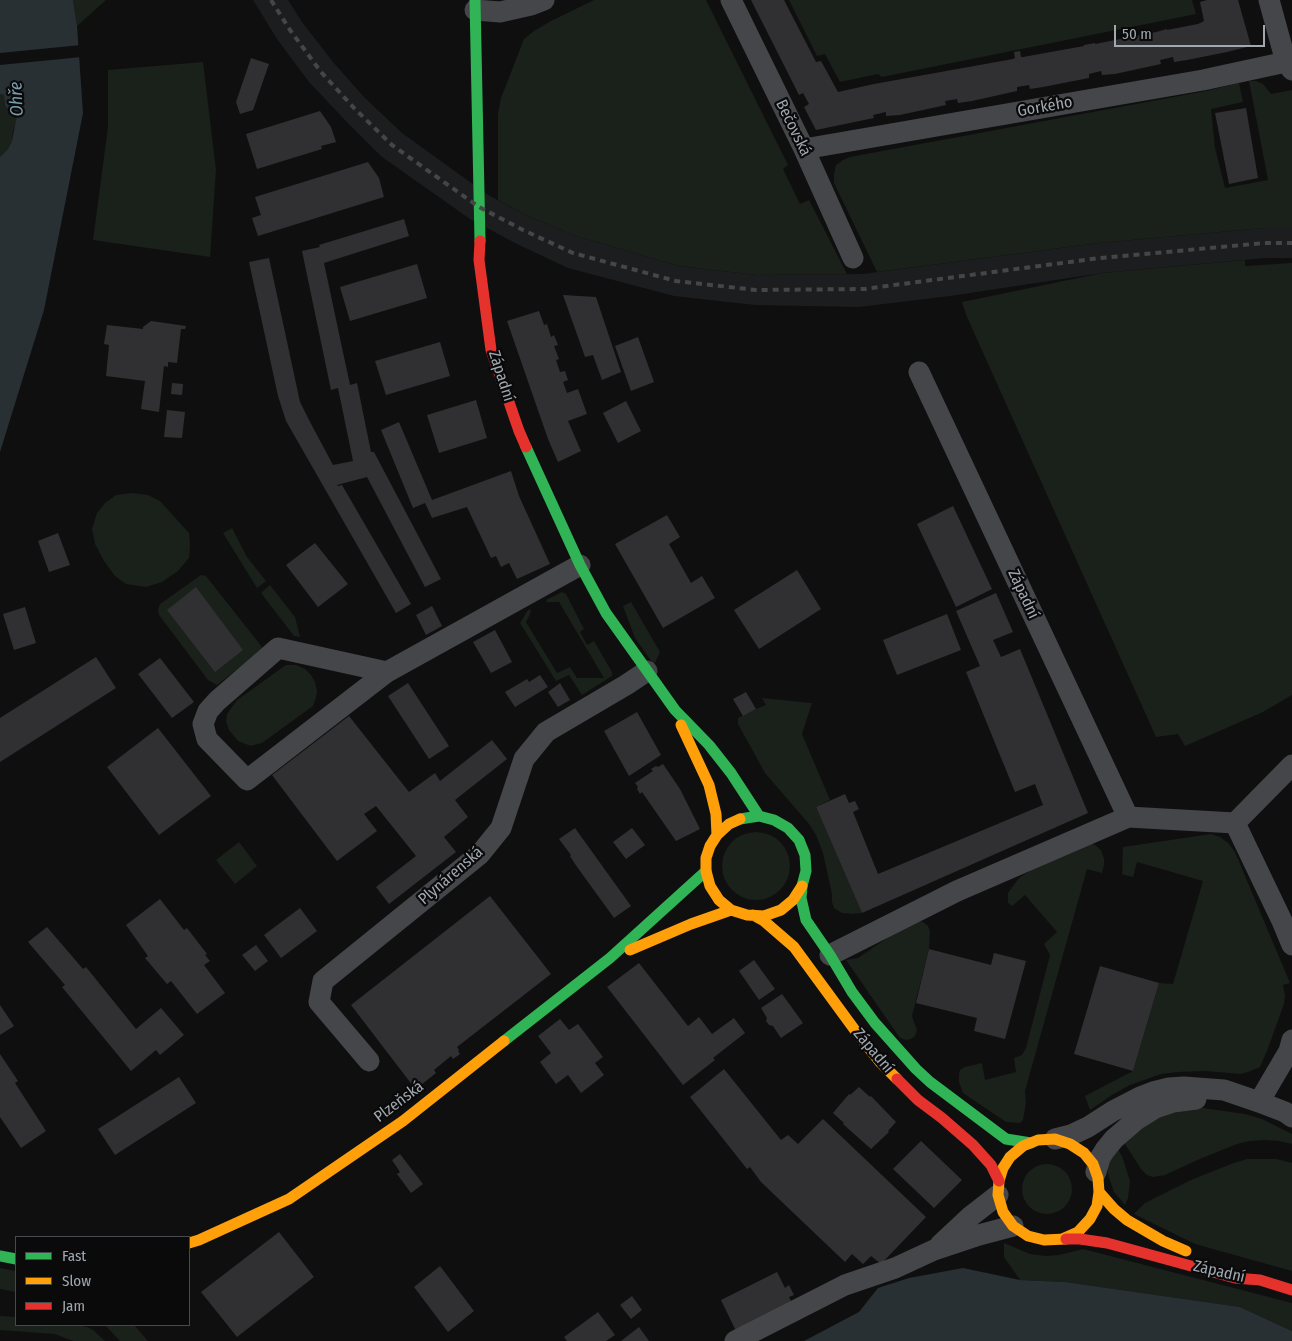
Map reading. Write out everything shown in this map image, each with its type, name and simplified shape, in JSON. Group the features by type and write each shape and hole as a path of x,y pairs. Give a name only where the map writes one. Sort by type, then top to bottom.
{"street":[{"path":"475,5 500,12 544,0"},
{"name":"Bečovská","path":"731,0 804,148 853,258"},
{"path":"1269,0 1289,66"},
{"name":"Západní","path":"475,5 479,260 491,350 519,431 580,565 606,613 647,671 675,710 710,745 759,816 774,820 788,828 798,840 805,855 806,871 801,898 806,920 852,992 875,1023 916,1069 1006,1139 1031,1143"},
{"name":"Gorkého","path":"804,148 1289,66"},
{"name":"Západní","path":"919,372 1128,817"},
{"path":"387,672 278,648 208,711 203,724 207,739 247,780 387,672 580,565"},
{"name":"Plynárenská","path":"369,1061 319,1002 323,981 480,854 501,828 524,759 546,732 647,671"},
{"name":"Západní","path":"675,710 709,785 716,814 717,835"},
{"path":"830,955 957,891 1128,817 1235,823 1292,765"},
{"path":"731,910 719,900 710,886 706,871 706,858 710,846 717,835 729,824 743,818 759,816"},
{"path":"1235,823 1292,945"},
{"name":"Plzeňská","path":"190,1242 199,1240 288,1199 402,1121 610,958 706,871"},
{"name":"Západní","path":"731,910 747,915 764,916 781,910 793,900 802,886"},
{"name":"Plzeňská","path":"610,958 691,924 731,910"},
{"name":"Západní","path":"753,915 764,921 794,947 856,1033 880,1062 918,1100 973,1145 991,1165 1003,1212 1013,1226 1028,1236 1044,1240 1094,1240 1107,1242 1235,1278 1260,1280"},
{"path":"1257,1101 1289,1051 1292,1040"},
{"name":"Západní","path":"934,1250 998,1188 1003,1168 1010,1157 1023,1146 1038,1140 1071,1135 1113,1111 1153,1092 1184,1087 1224,1090 1285,1112 1292,1117"},
{"name":"Západní","path":"1062,1239 1078,1232 1090,1219 1097,1206 1100,1158 1114,1139 1136,1120 1155,1108 1173,1102 1202,1098 1257,1101"},
{"name":"Západní","path":"1054,1139 1070,1144 1084,1153 1093,1164 1098,1182 1114,1209 1146,1232 1198,1255"},
{"name":"Západní","path":"735,1341 845,1285 895,1268 934,1250 1013,1226"},
{"path":"0,1256 15,1259"},
{"name":"Západní","path":"1213,1260 1238,1269 1260,1280 1292,1290"}],"shaded area":[{"path":"73,0 106,0 77,26"},
{"path":"253,0 288,0 302,22 333,62 364,97 402,133 488,195 530,217 576,236 679,266 757,275 863,274 1099,243 1264,228 1292,228 1292,258 1265,258 1102,273 950,296 859,307 755,305 674,296 568,268 470,219 382,157 343,118 309,82 277,39"},
{"path":"594,0 706,0 788,165 783,169 800,204 809,200 847,274 757,275 679,266 576,236 530,217 498,200 498,114 501,98 524,39 551,21"},
{"path":"789,0 1192,0 1196,14 882,77 878,74 840,82 825,54 817,56"},
{"path":"203,62 216,170 210,257 93,240 108,127 108,70"},
{"path":"1249,81 1263,84 1271,94 1292,90 1292,228 1264,228 1099,243 877,272 834,183 836,165 850,157 1206,91 1239,83 1243,102 1211,109 1215,148 1225,188 1268,180"},
{"path":"0,94 4,95 5,106 14,110 17,119 12,141 8,149 0,157"},
{"path":"1245,260 1245,266 1292,263 1292,695 1263,712 1185,746 1178,734 1156,737 967,317 962,302 1102,273"},
{"path":"132,493 148,495 160,501 189,533 189,558 178,571 162,582 146,587 126,584 115,576 95,544 92,529 97,513 105,503 116,495"},
{"path":"232,528 247,557 266,581 257,588 223,533"},
{"path":"201,575 206,576 262,647 257,654 217,685 208,680 159,615 158,610 160,604"},
{"path":"270,585 295,617 300,637 294,636 261,593"},
{"path":"562,592 566,594 584,629 580,632 587,645 594,641 612,672 612,676 582,695 569,675 556,681 520,623 530,609 531,612 526,622 557,673 570,667 577,678 604,678 559,602 547,602 546,600"},
{"path":"631,602 660,652 654,665 635,638 623,606"},
{"path":"286,665 296,665 305,669 311,675 317,691 313,706 262,743 251,746 238,741 229,730 226,721 227,714 237,700"},
{"path":"762,698 812,703 802,734 830,800 816,807 862,913 842,913 834,908 823,853 816,835 809,824 765,773 738,724 738,718 766,705"},
{"path":"756,832 769,835 780,842 787,853 790,866 787,879 780,890 769,897 756,900 743,897 732,890 725,879 722,866 725,853 732,842 743,835"},
{"path":"1211,834 1220,837 1228,843 1235,852 1290,983 1283,985 1284,1004 1260,1067 1241,1074 1205,1071 1161,1074 1130,1085 1090,1110 1085,1096 1133,1071 1159,983 1173,984 1203,881 1137,862 1133,877 1122,874 1123,847"},
{"path":"239,842 257,866 235,884 216,860"},
{"path":"1090,843 1101,850 1104,859 1102,873 1087,869 1025,1091 1026,1102 1023,1120 1020,1123 1006,1122 963,1093 959,1082 960,1070 982,1063 985,1080 1016,1072 1014,1058 1022,1055 1026,1048 1050,955 1044,944 1057,932 1025,895 1012,906 1008,903 1008,893 1019,878 1039,865"},
{"path":"917,921 923,922 928,926 930,932 929,949 912,1016 917,1030 915,1036 906,1040 900,1038 846,960 858,958 890,936"},
{"path":"1203,1108 1245,1114 1262,1119 1292,1134 1292,1144 1265,1140 1249,1141 1202,1158 1165,1175 1153,1177 1147,1175 1123,1141 1169,1111"},
{"path":"1117,1148 1122,1156 1130,1181 1128,1198 1125,1205 1114,1192 1108,1174 1108,1163"},
{"path":"1247,1159 1276,1159 1292,1163 1292,1271 1195,1244 1134,1214 1145,1203 1191,1180"},
{"path":"1047,1164 1061,1168 1068,1175 1072,1189 1068,1203 1061,1210 1047,1214 1033,1210 1026,1203 1022,1189 1026,1175 1033,1168"},
{"path":"1004,1243 1030,1254 1046,1256 1083,1249 1292,1303 1292,1331 1240,1307 1065,1282 1020,1280 1004,1257"},
{"path":"0,1268 15,1271 15,1292 0,1289"},
{"path":"0,1316 15,1317 15,1326 87,1327 105,1341 73,1341 55,1334 0,1330"},
{"path":"106,1326 135,1326 148,1341 120,1341"}],"water":[{"name":"Ohře","path":"0,0 73,0 77,26 83,113 44,310 0,452 0,157 8,149 12,141 17,115 14,110 10,110 5,106 4,95 0,94"},
{"path":"963,1268 1020,1280 1065,1282 1240,1307 1292,1331 1292,1341 804,1341 859,1312 878,1288 909,1278"}],"pier":[{"path":"81,45 82,57 0,65 0,53"}],"building":[{"path":"751,0 784,0 816,62 821,61 838,92 1013,59 1015,58 1014,52 1020,51 1021,57 1023,57 1198,24 1204,21 1200,2 1207,0 1238,0 1251,46 1174,62 1173,57 1160,60 1161,64 1115,74 1102,75 1101,71 1089,74 1089,78 1043,87 1030,89 1029,85 1017,87 1017,91 972,101 958,103 957,99 945,101 946,105 900,115 886,116 886,112 873,115 874,118 816,130 804,107 809,104 803,93 799,95"},
{"path":"251,58 269,64 253,110 240,114 236,102"},
{"path":"1246,108 1258,178 1229,184 1215,113"},
{"path":"320,111 331,127 336,142 321,146 322,149 257,169 246,134"},
{"path":"368,162 379,178 384,197 258,236 252,218 261,215 255,197"},
{"path":"404,219 409,236 324,263 350,385 357,383 371,452 374,452 441,579 425,587 367,477 337,485 342,485 411,604 396,613 286,421 278,396 249,262 269,258 300,402 309,420 333,465 353,461 338,388 331,390 302,251 320,247 319,245"},
{"path":"417,264 427,298 350,321 340,287"},
{"path":"563,295 596,297 621,372 602,380 593,355 585,357"},
{"path":"539,311 544,325 547,324 551,337 554,335 558,345 554,346 559,359 556,360 560,372 565,371 568,380 563,382 567,393 578,389 587,414 568,421 581,451 558,462 548,439 507,321"},
{"path":"151,321 186,326 185,329 181,329 177,363 168,362 168,367 164,366 159,412 141,409 145,381 106,376 109,345 104,344 107,325 143,329"},
{"path":"638,337 654,382 631,391 615,346"},
{"path":"440,342 450,376 386,395 375,361"},
{"path":"172,383 183,384 182,395 171,394"},
{"path":"476,400 487,438 439,453 427,415"},
{"path":"626,401 641,431 618,443 603,413"},
{"path":"167,410 185,412 182,438 164,437"},
{"path":"399,422 432,500 511,471 519,496 550,564 517,579 509,563 501,567 496,556 491,558 467,507 432,518 425,503 413,508 381,430"},
{"path":"953,506 992,589 956,607 917,524"},
{"path":"667,515 680,537 669,544 691,583 702,576 715,598 663,628 615,544"},
{"path":"58,533 70,565 49,572 38,541"},
{"path":"315,543 348,584 318,607 286,565"},
{"path":"797,570 821,609 759,649 734,610"},
{"path":"196,587 243,650 215,672 167,610"},
{"path":"996,593 1013,632 993,640 1001,657 1020,649 1088,813 862,913 816,807 845,794 849,803 855,801 859,809 853,812 878,874 1043,805 1035,784 1015,792 966,672 980,666 956,611"},
{"path":"432,606 442,626 426,635 416,615"},
{"path":"25,607 36,643 14,650 3,614"},
{"path":"947,614 961,650 897,675 883,640"},
{"path":"495,630 512,662 491,673 473,642"},
{"path":"96,657 116,688 0,762 0,718"},
{"path":"160,658 194,702 172,718 138,674"},
{"path":"540,675 548,687 515,707 505,692 527,679 529,682"},
{"path":"408,683 449,746 429,759 388,696"},
{"path":"560,683 570,700 558,707 548,692"},
{"path":"746,692 756,709 743,716 733,699"},
{"path":"637,712 661,755 629,776 604,731"},
{"path":"349,716 409,792 435,773 440,781 492,740 507,759 455,800 468,817 444,837 456,852 389,904 376,887 416,856 376,806 364,814 377,831 337,861 272,775"},
{"path":"158,728 211,796 159,835 107,767"},
{"path":"663,764 680,789 700,829 676,841 642,792 640,794 635,783 653,771 651,769"},
{"path":"575,828 631,906 614,918 559,839"},
{"path":"632,828 645,845 626,859 613,842"},
{"path":"490,896 551,974 457,1047 460,1054 453,1059 451,1056 434,1070 436,1073 421,1085 419,1082 413,1086 351,1005"},
{"path":"160,899 184,930 187,928 207,954 205,955 210,961 204,965 225,993 197,1014 171,981 167,984 145,958 148,956 126,925"},
{"path":"300,908 317,931 281,958 264,935"},
{"path":"47,927 83,969 86,967 136,1029 161,1008 184,1035 160,1055 156,1050 131,1071 62,987 65,985 28,942"},
{"path":"256,945 268,961 255,971 242,955"},
{"path":"929,949 991,965 994,953 1026,961 1005,1039 974,1031 977,1018 916,1003"},
{"path":"754,960 775,989 759,1000 739,971"},
{"path":"639,963 688,1026 699,1017 712,1034 734,1018 745,1033 683,1085 607,987"},
{"path":"1100,966 1159,983 1133,1071 1074,1054"},
{"path":"782,994 803,1023 781,1038 773,1026 769,1025 766,1021 767,1018 761,1008"},
{"path":"0,1005 14,1026 0,1035"},
{"path":"560,1019 569,1030 578,1024 603,1057 595,1063 604,1075 581,1093 568,1075 556,1084 540,1062 551,1053 538,1036"},
{"path":"0,1054 18,1081 15,1083 46,1131 21,1148 0,1117"},
{"path":"724,1069 781,1140 788,1135 798,1144 823,1119 926,1217 881,1264 871,1256 863,1264 852,1254 845,1262 761,1182 750,1167 747,1169 690,1097"},
{"path":"179,1077 196,1103 115,1155 98,1129"},
{"path":"859,1087 871,1096 896,1122 889,1132 871,1149 833,1113 849,1094"},
{"path":"921,1141 962,1180 934,1208 893,1169"},
{"path":"400,1154 423,1184 411,1193 397,1174 400,1172 392,1160"},
{"path":"279,1232 314,1277 237,1337 201,1292"},
{"path":"440,1266 474,1311 448,1332 414,1287"},
{"path":"777,1272 785,1288 789,1285 794,1295 789,1297 792,1303 736,1331 721,1300"},
{"path":"632,1296 642,1310 631,1319 620,1305"},
{"path":"598,1312 615,1335 606,1341 567,1341 564,1337"},
{"path":"639,1327 649,1341 621,1341"}],"railway":[{"path":"271,0 290,30 321,72 354,108 392,145 479,207 573,253 676,281 756,290 864,289 1100,258 1264,243 1292,243"}],"traffic: fast":[{"path":"475,0 480,241"},
{"path":"526,447 580,565 606,613 675,710 709,745 731,773 759,816"},
{"path":"740,819 759,816 774,820 788,828 799,840 805,855 806,871 801,898 806,920 852,992 875,1023 916,1069 930,1082 1006,1139 1031,1143"},
{"path":"504,1041 610,958 706,871"},
{"path":"0,1256 15,1259"}],"traffic: slow":[{"path":"681,725 709,785 716,814 717,835"},
{"path":"740,819 729,824 717,835 710,846 706,858 706,871 710,886 719,900 731,910 747,915 764,916 781,910 793,900 802,886"},
{"path":"630,950 691,924 731,910"},
{"path":"753,915 764,921 794,947 857,1033 880,1062 897,1079"},
{"path":"190,1243 289,1199 403,1121 504,1041"},
{"path":"1062,1239 1078,1232 1090,1219 1097,1206 1098,1178 1093,1164 1084,1153 1070,1144 1055,1139 1038,1140 1023,1146 1010,1157 1003,1168 999,1181 998,1195 1003,1212 1013,1226 1028,1236 1044,1240 1066,1239"},
{"path":"1099,1192 1127,1220 1163,1241 1186,1251"}],"traffic: jam":[{"path":"480,241 479,260 491,350 526,447"},
{"path":"897,1079 918,1100 973,1145 991,1165 999,1181"},
{"path":"1066,1239 1107,1243 1235,1278 1260,1280 1292,1290"}]}
